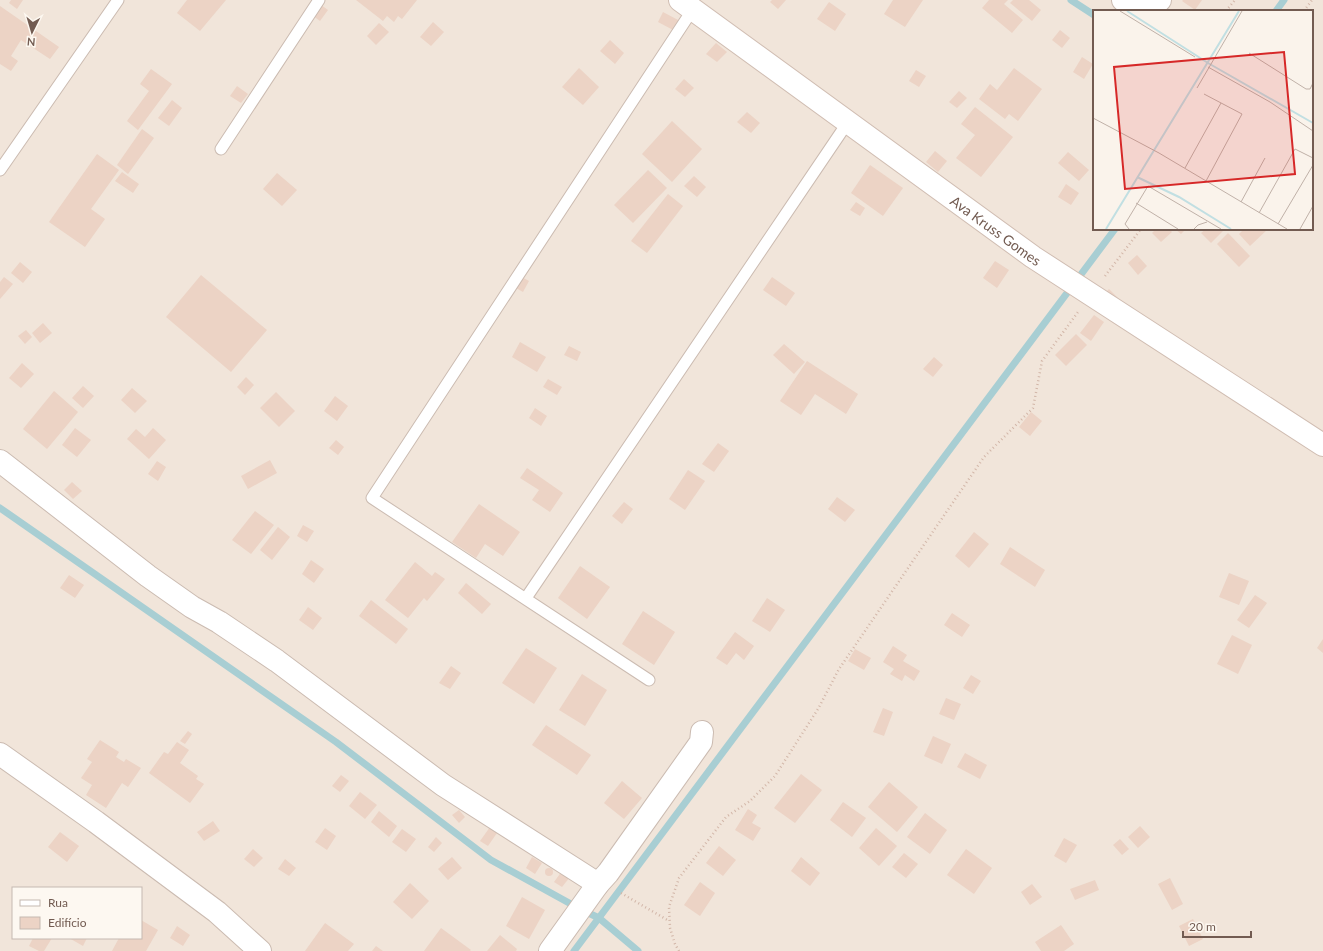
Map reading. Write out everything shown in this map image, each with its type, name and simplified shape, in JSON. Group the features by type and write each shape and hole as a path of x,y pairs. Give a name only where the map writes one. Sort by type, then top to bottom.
{"street":[{"path":"1123,0 1142,10 1156,5 1160,0"},
{"name":"Ava Kruss Gomes","path":"686,5 1033,257 1323,445"},
{"path":"0,461 148,576 192,607 278,661 443,785 598,884"},
{"path":"550,951 598,884 608,873 701,742 702,732"},
{"path":"0,754 217,912 260,951"}],"lane":[{"path":"0,170 118,0"},
{"path":"220,149 319,0"},
{"path":"649,680 372,498 686,5"},
{"path":"526,598 848,122"}],"path":[{"path":"1227,10 1235,0"},
{"path":"1305,10 1312,0"},
{"path":"1103,279 1140,230"},
{"path":"679,951 670,928 669,907 679,878 726,817 750,801 776,776 818,709 839,669 984,457 1033,408 1042,361 1079,311"},
{"path":"627,897 669,921"}],"shaded area":[{"path":"0,0 1323,0 1323,951 0,951"}],"building":[{"path":"11,0 23,0 17,9 9,3"},
{"path":"187,0 226,0 200,31 177,13"},
{"path":"356,0 417,0 402,19 398,16 394,22 387,16 383,21"},
{"path":"772,0 786,0 778,9 770,2"},
{"path":"893,0 923,0 905,27 884,14"},
{"path":"989,0 1008,0 1004,4 1023,20 1012,33 982,8"},
{"path":"1013,0 1029,0 1041,10 1032,21 1010,3"},
{"path":"1202,0 1195,10 1182,1"},
{"path":"317,2 328,10 320,21 309,13"},
{"path":"829,2 846,14 835,31 817,19"},
{"path":"0,6 59,47 50,59 21,40 11,56 18,61 11,71 0,64"},
{"path":"663,12 680,21 675,31 658,22"},
{"path":"433,22 444,32 431,46 420,37"},
{"path":"379,23 389,32 376,45 367,36"},
{"path":"1060,30 1070,38 1062,48 1052,40"},
{"path":"610,40 624,53 615,64 600,51"},
{"path":"716,43 727,52 717,62 706,54"},
{"path":"1082,57 1093,64 1084,79 1073,72"},
{"path":"579,68 599,87 583,105 562,87"},
{"path":"1014,68 1042,89 1018,121 1009,114 1005,119 979,99 990,84 997,90"},
{"path":"151,69 172,84 138,130 127,121 149,91 140,84"},
{"path":"916,70 926,76 919,87 909,81"},
{"path":"684,79 694,88 685,97 675,89"},
{"path":"237,86 248,94 241,103 230,96"},
{"path":"959,91 967,98 957,108 949,102"},
{"path":"172,100 182,108 169,126 158,118"},
{"path":"975,107 1013,137 981,177 956,158 975,135 961,124"},
{"path":"747,112 760,123 751,133 737,122"},
{"path":"672,121 702,149 672,182 642,154"},
{"path":"142,129 154,138 128,174 117,165"},
{"path":"935,151 947,161 938,172 926,162"},
{"path":"1068,152 1089,170 1079,181 1058,163"},
{"path":"97,154 119,170 91,209 105,219 85,247 49,222"},
{"path":"870,165 903,188 883,216 851,193"},
{"path":"648,170 667,188 633,223 614,205"},
{"path":"122,172 139,184 133,193 115,181"},
{"path":"277,173 297,190 282,206 263,189"},
{"path":"694,176 706,187 697,197 684,186"},
{"path":"1066,184 1079,193 1071,205 1058,197"},
{"path":"668,194 683,206 647,253 631,241"},
{"path":"856,202 865,208 860,216 850,210"},
{"path":"1155,230 1170,230 1172,232 1161,242 1152,233"},
{"path":"1176,230 1185,230 1181,234"},
{"path":"1205,230 1223,231 1211,243 1201,233"},
{"path":"1243,230 1267,230 1250,246 1239,234"},
{"path":"1228,233 1250,256 1239,267 1217,244"},
{"path":"1137,255 1147,266 1138,275 1128,263"},
{"path":"995,261 1009,270 997,288 983,278"},
{"path":"20,262 32,272 23,283 11,273"},
{"path":"201,275 267,330 231,372 166,317"},
{"path":"4,277 13,284 0,299 0,282"},
{"path":"522,277 529,281 523,292 516,288"},
{"path":"772,277 795,293 786,306 763,290"},
{"path":"1109,289 1121,301 1104,294"},
{"path":"1094,315 1104,322 1091,341 1080,333"},
{"path":"43,323 52,333 40,343 32,333"},
{"path":"26,330 32,337 25,344 18,336"},
{"path":"1076,334 1087,345 1066,366 1055,355"},
{"path":"520,342 546,357 537,372 512,357"},
{"path":"784,344 805,362 794,374 773,355"},
{"path":"569,346 581,352 577,361 564,355"},
{"path":"934,357 943,365 933,377 923,369"},
{"path":"807,361 858,394 846,414 815,394 801,415 780,401"},
{"path":"22,363 34,374 21,388 9,378"},
{"path":"246,377 254,385 245,395 237,387"},
{"path":"548,379 562,387 557,395 543,387"},
{"path":"83,386 94,396 83,408 72,398"},
{"path":"132,388 147,401 135,413 121,400"},
{"path":"54,391 78,412 47,449 23,429"},
{"path":"276,392 295,411 279,427 260,408"},
{"path":"335,396 348,406 337,421 324,411"},
{"path":"535,408 547,416 541,426 529,418"},
{"path":"1031,412 1042,421 1030,436 1019,427"},
{"path":"75,428 91,440 77,457 62,445"},
{"path":"153,428 166,440 149,459 127,439 136,429 145,437"},
{"path":"336,440 344,447 338,455 329,448"},
{"path":"718,443 729,451 714,472 702,464"},
{"path":"270,460 277,473 248,489 241,476"},
{"path":"157,461 166,467 158,481 148,474"},
{"path":"527,468 563,493 550,512 532,500 539,490 520,478"},
{"path":"688,470 705,481 685,510 669,499"},
{"path":"72,482 82,491 73,499 64,490"},
{"path":"837,497 855,510 845,522 828,509"},
{"path":"624,502 633,509 622,524 612,516"},
{"path":"479,504 520,532 503,556 485,544 476,558 452,542"},
{"path":"255,511 274,525 251,554 232,540"},
{"path":"303,525 314,531 307,542 297,536"},
{"path":"278,527 290,537 272,560 260,550"},
{"path":"974,532 989,544 969,568 955,556"},
{"path":"1010,547 1045,570 1035,587 1000,564"},
{"path":"311,560 324,569 314,583 302,574"},
{"path":"415,562 432,576 435,572 445,579 427,601 424,598 408,618 385,600"},
{"path":"580,566 610,587 587,619 558,598"},
{"path":"1229,573 1249,581 1239,605 1219,597"},
{"path":"69,575 84,585 75,598 60,588"},
{"path":"466,583 491,604 482,614 458,593"},
{"path":"1255,595 1267,603 1249,628 1237,620"},
{"path":"767,598 785,610 770,632 752,621"},
{"path":"371,600 408,629 396,644 359,616"},
{"path":"308,607 322,618 313,630 299,620"},
{"path":"643,611 675,632 654,665 622,644"},
{"path":"952,613 970,625 962,637 944,625"},
{"path":"735,632 754,646 744,660 736,653 727,665 716,658"},
{"path":"1232,635 1252,645 1238,674 1217,664"},
{"path":"1323,639 1323,653 1317,648"},
{"path":"893,646 907,655 903,661 920,671 914,681 905,675 902,681 890,674 894,669 883,662"},
{"path":"526,648 557,668 534,704 502,683"},
{"path":"855,649 871,658 864,670 848,661"},
{"path":"451,666 461,673 450,689 439,683"},
{"path":"582,674 607,690 585,726 559,710"},
{"path":"971,675 981,681 973,694 963,688"},
{"path":"946,698 961,704 954,720 939,714"},
{"path":"883,708 893,712 884,736 873,732"},
{"path":"546,725 591,755 577,775 532,745"},
{"path":"188,731 192,734 185,744 180,741"},
{"path":"933,736 951,744 942,764 924,756"},
{"path":"100,740 119,752 116,757 124,762 126,759 141,768 128,787 122,783 106,808 86,795 92,785 81,778 92,762 87,759"},
{"path":"177,742 189,750 180,763 198,776 196,779 204,784 190,803 149,773 164,752 168,754"},
{"path":"965,753 987,765 980,779 957,767"},
{"path":"801,774 822,790 795,823 774,808"},
{"path":"341,775 349,781 340,792 332,786"},
{"path":"622,781 642,798 624,819 604,803"},
{"path":"889,782 918,807 897,832 868,807"},
{"path":"360,792 377,805 365,819 349,806"},
{"path":"843,802 866,818 852,837 830,820"},
{"path":"748,809 757,815 752,823 761,828 753,841 735,830"},
{"path":"459,810 465,817 459,823 452,815"},
{"path":"379,811 397,826 389,837 371,822"},
{"path":"925,813 947,830 930,854 907,837"},
{"path":"213,821 220,831 204,841 197,832"},
{"path":"1140,826 1150,837 1138,848 1128,837"},
{"path":"490,827 497,833 488,846 480,841"},
{"path":"325,828 336,836 327,850 315,842"},
{"path":"876,828 897,846 879,866 859,848"},
{"path":"402,829 416,839 406,852 392,842"},
{"path":"60,832 79,846 67,862 48,847"},
{"path":"436,837 442,843 434,852 428,847"},
{"path":"1064,838 1077,845 1066,863 1054,856"},
{"path":"1120,839 1129,849 1122,855 1113,845"},
{"path":"719,846 736,860 723,876 706,863"},
{"path":"253,849 263,858 254,867 244,859"},
{"path":"966,849 992,868 974,894 947,875"},
{"path":"904,853 918,864 906,878 892,867"},
{"path":"452,857 462,868 448,880 438,869"},
{"path":"532,857 542,863 535,874 526,868"},
{"path":"801,857 820,873 810,886 791,871"},
{"path":"285,859 296,868 289,876 278,869"},
{"path":"547,868 551,868 553,872 551,876 547,876 545,874 545,870"},
{"path":"562,871 570,877 562,887 554,882"},
{"path":"1170,878 1183,904 1172,910 1158,884"},
{"path":"1095,880 1099,890 1075,900 1070,889"},
{"path":"700,882 715,893 700,916 684,905"},
{"path":"410,883 429,901 412,919 393,902"},
{"path":"1032,884 1042,897 1030,905 1021,892"},
{"path":"522,897 545,910 529,939 506,926"},
{"path":"1193,919 1203,939 1189,946 1179,926"},
{"path":"142,921 158,930 146,951 112,951 118,939 142,939"},
{"path":"325,923 354,944 348,951 305,951"},
{"path":"1061,925 1074,944 1064,951 1041,951 1035,942"},
{"path":"177,926 190,935 183,946 170,938"},
{"path":"441,928 471,950 424,951"},
{"path":"500,935 517,949 516,951 487,951"},
{"path":"32,939 51,939 44,951 39,951 29,946"},
{"path":"71,939 86,939 83,946"},
{"path":"376,946 383,951 372,951"}],"waterway":[{"path":"1071,0 1093,14"},
{"path":"1277,10 1284,0"},
{"path":"574,951 1114,230"},
{"path":"0,508 336,742 491,860 599,918 638,951"}]}
